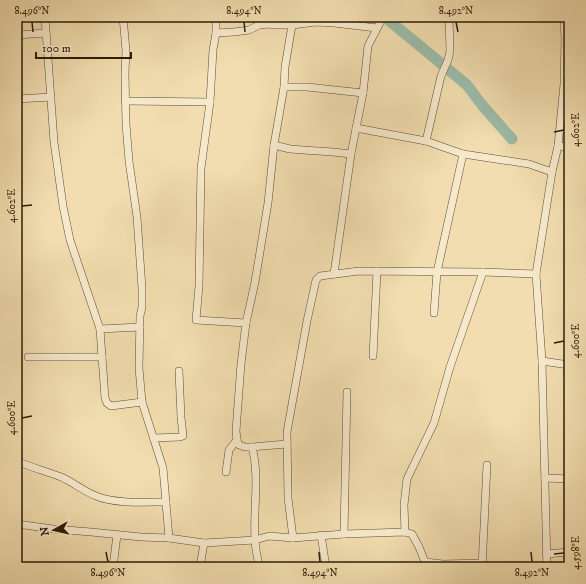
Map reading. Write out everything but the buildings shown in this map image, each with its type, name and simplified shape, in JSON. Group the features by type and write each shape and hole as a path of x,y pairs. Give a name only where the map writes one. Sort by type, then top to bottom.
{"street":[{"path":"45,17 54,142 63,206 70,240 100,329 105,398 107,403 111,406 142,402"},
{"path":"123,17 126,50 126,124 129,162 137,217 142,288 139,368 142,402 163,468 169,538"},
{"path":"216,17 210,102 201,168 199,286 196,320 246,322"},
{"path":"259,17 259,25"},
{"path":"334,274 351,154 363,93 368,46 383,17"},
{"path":"426,141 441,76 450,51 449,17"},
{"path":"547,567 542,361 536,274 552,172 558,146 566,84 566,39 564,17"},
{"path":"216,32 249,30 259,25 276,25 293,21 334,22 376,28"},
{"path":"287,444 245,447 239,445 236,431 246,322 255,282 274,145 284,87 285,67 293,21"},
{"path":"17,35 46,33"},
{"path":"284,87 307,87 363,93"},
{"path":"17,99 51,97"},
{"path":"125,101 210,102"},
{"path":"356,128 426,141 463,154 529,164 552,172"},
{"path":"274,145 290,149 351,154"},
{"path":"558,146 569,147"},
{"path":"434,313 437,272 463,154"},
{"path":"293,538 288,498 287,432 316,280 320,276 359,271 536,274"},
{"path":"373,356 377,271"},
{"path":"404,532 404,505 407,479 434,423 450,367 483,272"},
{"path":"100,329 140,327"},
{"path":"28,357 102,357"},
{"path":"542,361 569,365"},
{"path":"154,438 183,436 179,371"},
{"path":"344,534 347,392"},
{"path":"226,472 229,450 237,440"},
{"path":"252,447 256,490 255,540 259,567"},
{"path":"17,461 29,467 61,477 96,496 116,500 166,502"},
{"path":"17,524 117,535 169,538 204,543 255,540 269,536 293,538 321,535 404,532 412,534 426,562 482,565 487,464"},
{"path":"545,478 569,479"},
{"path":"113,567 117,535"},
{"path":"321,535 326,567"},
{"path":"200,567 204,543"},
{"path":"546,554 569,552"}],"waterway":[{"path":"385,17 467,85 482,105 512,139"}]}
